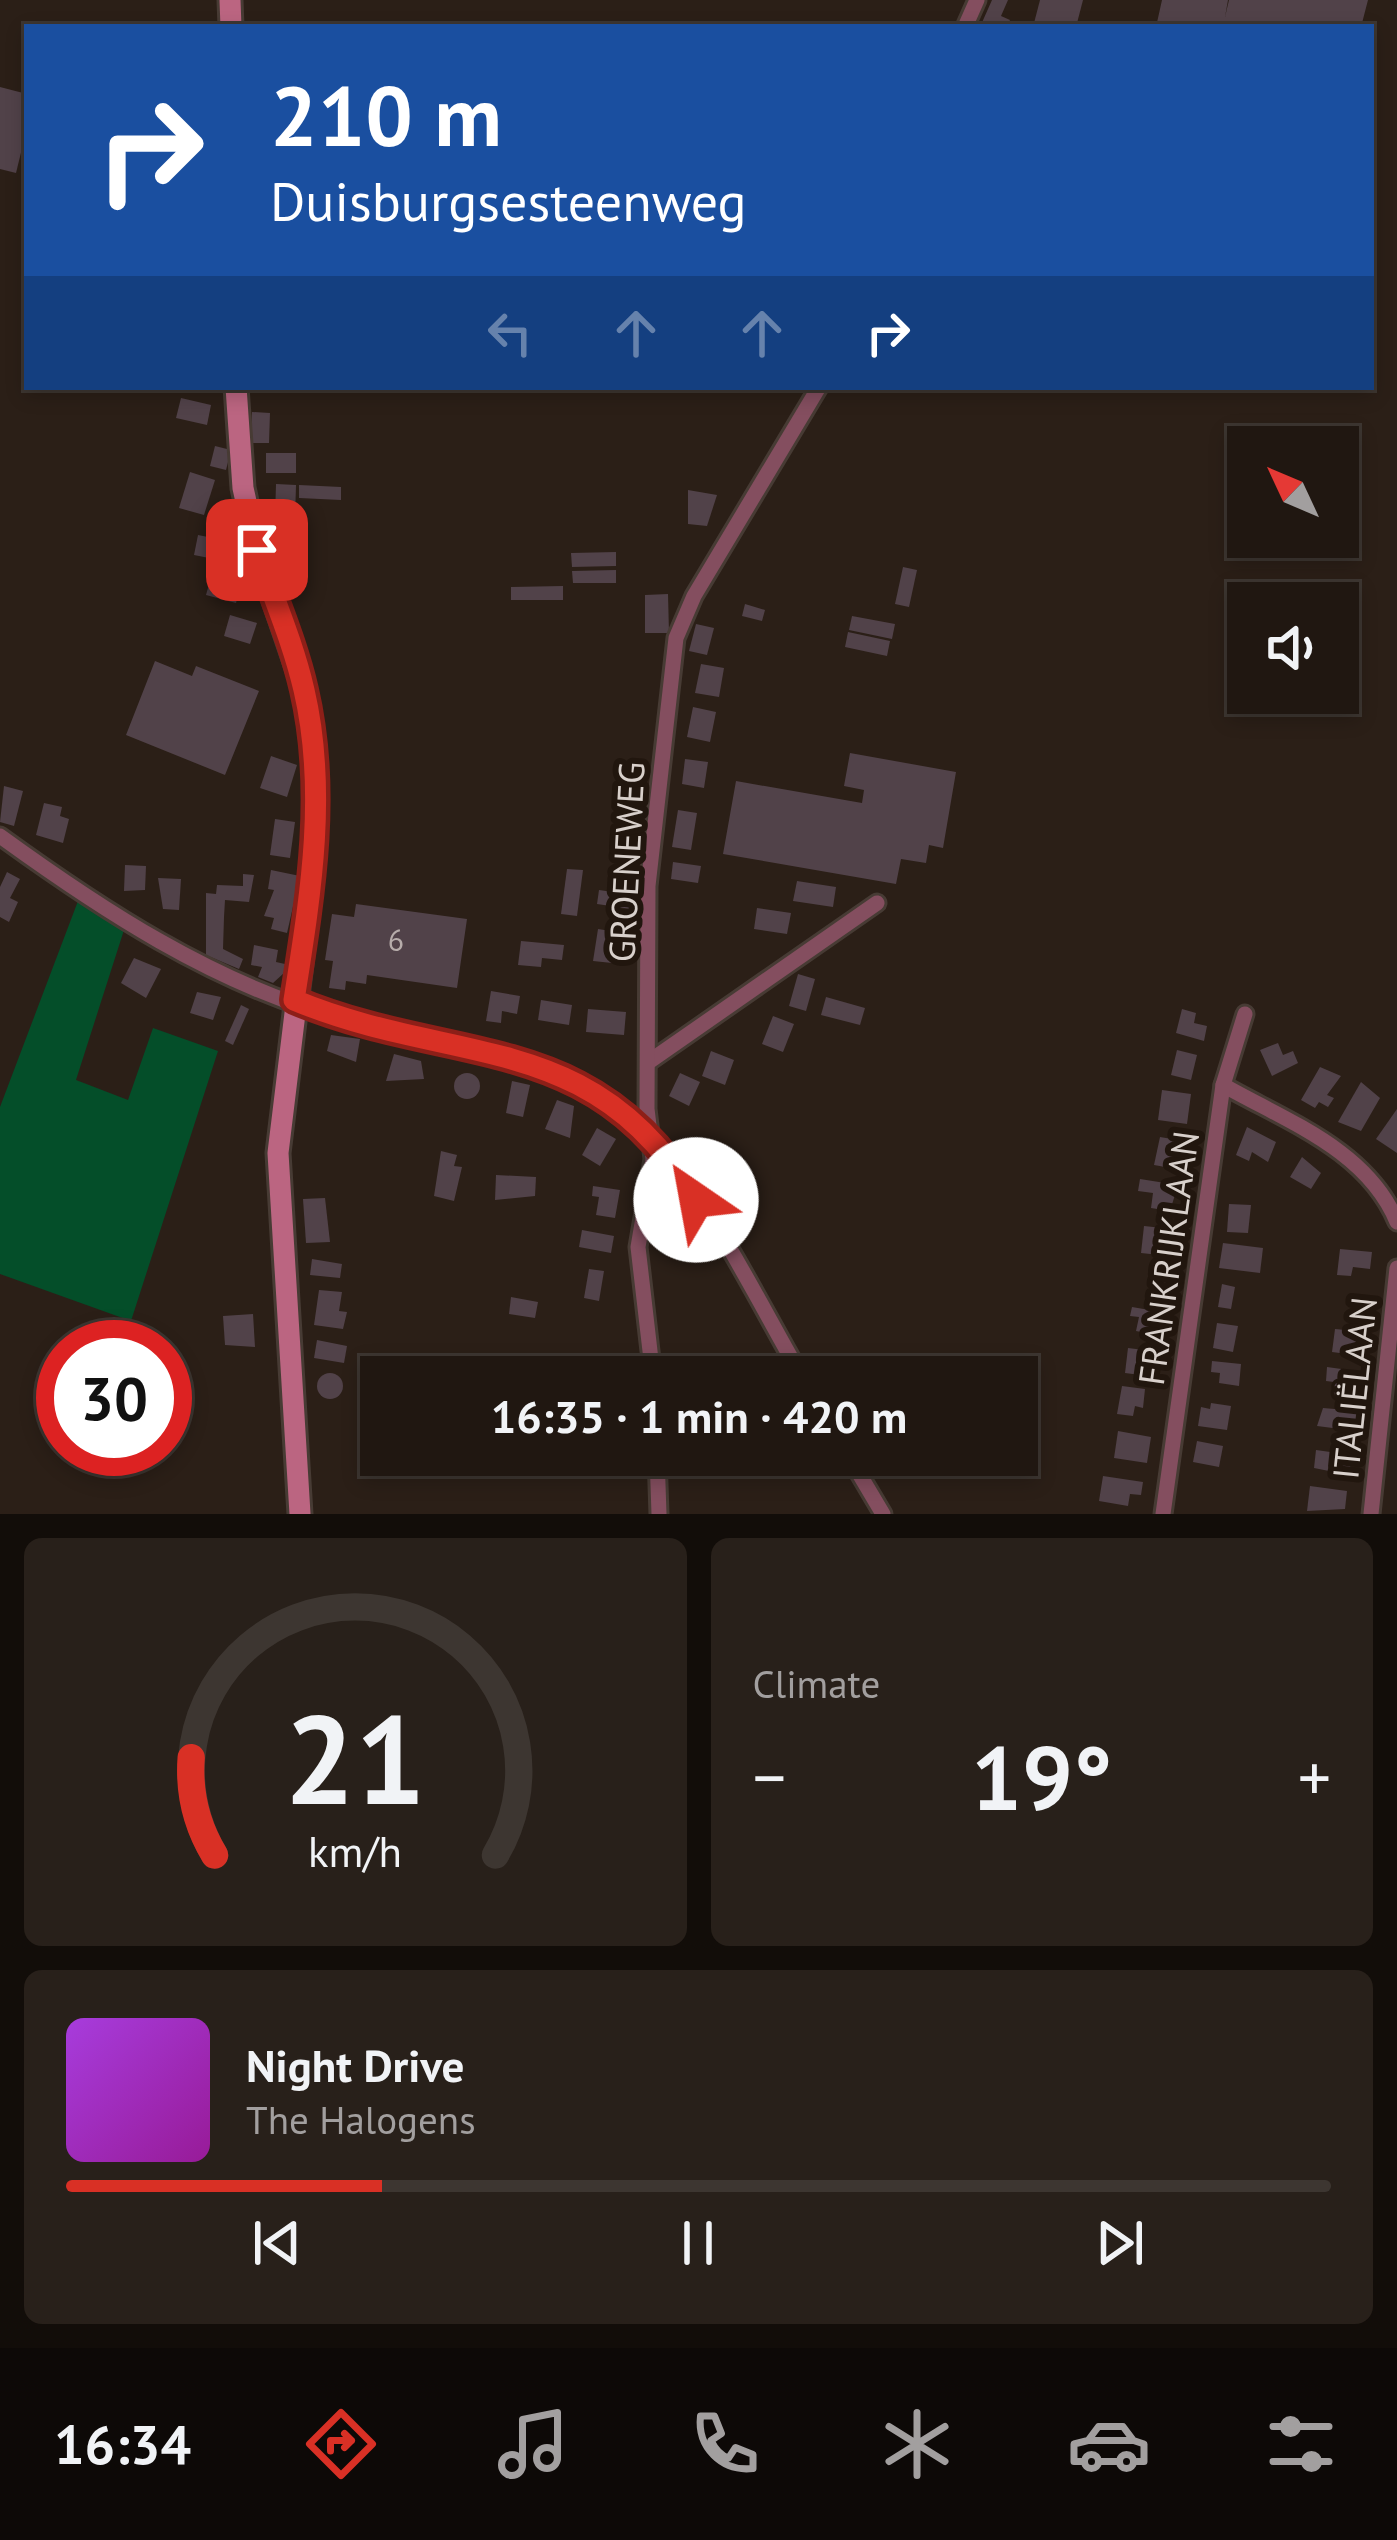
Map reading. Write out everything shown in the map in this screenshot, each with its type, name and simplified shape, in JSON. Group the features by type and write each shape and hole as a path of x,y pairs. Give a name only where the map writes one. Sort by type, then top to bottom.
{"street":[{"path":"236,390 246,502 294,650 312,730 314,857 278,1153 300,1514"},
{"name":"GROENEWEG","path":"650,1356 638,1247 653,1160 648,886 676,638 694,596 817,390"},
{"path":"0,836 107,914 294,1000 332,1016 531,1063 610,1101 672,1160 789,1356"},
{"path":"650,1061 877,903"},
{"name":"FRANKRIJKLAAN","path":"1163,1514 1223,1085 1245,1014"},
{"path":"1223,1085 1366,1171 1385,1194 1397,1222"},
{"name":"ITALIËLAAN","path":"1371,1514 1397,1268"},
{"path":"658,1476 659,1514"},
{"path":"860,1476 883,1514"}],"green space":[{"path":"78,901 124,930 76,1080 128,1100 153,1028 218,1051 131,1320 0,1274 0,1107"}],"building":[{"path":"992,0 1008,0 1001,16 1010,20 1008,24 981,24"},
{"path":"1040,0 1083,0 1077,24 1034,24"},
{"path":"1162,0 1228,0 1225,17 1229,0 1368,0 1362,24 1157,24"},
{"path":"0,87 24,93 24,140 16,173 0,169"},
{"path":"181,398 211,405 207,425 176,418"},
{"path":"252,412 270,413 269,443 251,443"},
{"path":"215,446 231,450 226,470 210,466"},
{"path":"266,453 296,453 296,473 266,473"},
{"path":"190,472 215,480 204,515 179,508"},
{"path":"276,484 296,485 295,519 275,518"},
{"path":"299,485 341,487 341,500 299,498"},
{"path":"688,490 717,495 707,526 688,524"},
{"path":"198,535 228,541 224,561 194,555"},
{"path":"616,552 616,566 572,567 571,553"},
{"path":"903,567 917,570 909,607 895,604"},
{"path":"616,570 616,583 573,583 572,571"},
{"path":"211,577 241,585 236,603 206,595"},
{"path":"563,586 563,600 511,600 511,587"},
{"path":"668,594 669,633 645,633 645,595"},
{"path":"745,604 765,610 762,621 742,616"},
{"path":"230,615 257,623 250,644 224,636"},
{"path":"852,616 895,624 892,639 849,630"},
{"path":"696,624 714,628 707,655 689,651"},
{"path":"848,632 890,641 887,656 845,647"},
{"path":"155,661 192,676 196,666 259,691 225,775 126,735"},
{"path":"701,664 724,668 719,697 695,693"},
{"path":"693,707 716,712 710,742 687,737"},
{"path":"850,753 956,772 943,848 929,845 926,863 901,859 896,884 723,854 736,781 862,803 864,790 844,786"},
{"path":"271,756 297,765 287,797 260,788"},
{"path":"685,759 708,762 704,788 682,784"},
{"path":"4,786 23,791 14,826 0,822"},
{"path":"44,803 62,807 60,816 69,819 63,843 36,835"},
{"path":"678,810 697,813 691,850 672,847"},
{"path":"275,819 295,822 290,858 270,855"},
{"path":"673,862 701,866 698,883 671,879"},
{"path":"125,865 146,866 145,890 124,891"},
{"path":"567,869 583,870 577,916 561,914"},
{"path":"271,870 300,876 287,933 271,929 274,918 264,916 274,890 268,889"},
{"path":"7,872 20,879 10,898 18,902 9,922 0,917 0,887"},
{"path":"243,874 254,875 249,902 225,900 224,917 223,949 243,959 239,969 206,955 206,893 216,894 217,885 243,886"},
{"path":"158,878 181,879 179,910 163,909"},
{"path":"797,881 836,887 833,907 793,901"},
{"path":"599,890 634,895 631,909 597,904"},
{"path":"356,904 467,919 457,988 367,975 366,984 346,981 345,990 329,988 333,961 325,960 332,914 354,917"},
{"path":"757,908 791,913 787,934 754,929"},
{"path":"598,929 617,932 612,963 593,961"},
{"path":"521,941 564,945 562,960 542,958 541,967 518,965"},
{"path":"254,945 278,950 276,962 285,964 284,973 273,983 258,977 262,967 251,965"},
{"path":"134,958 161,969 146,998 121,983"},
{"path":"798,974 815,979 806,1011 789,1006"},
{"path":"491,991 520,996 517,1014 502,1011 501,1023 486,1021"},
{"path":"197,992 221,997 213,1020 190,1013"},
{"path":"826,997 865,1008 860,1025 821,1015"},
{"path":"541,1000 572,1005 569,1025 538,1020"},
{"path":"241,1005 249,1009 233,1045 225,1041"},
{"path":"588,1009 626,1012 624,1035 586,1032"},
{"path":"1182,1009 1196,1013 1194,1023 1207,1026 1204,1041 1176,1033"},
{"path":"773,1016 794,1024 783,1052 762,1044"},
{"path":"331,1035 360,1039 356,1062 327,1051"},
{"path":"1278,1043 1283,1055 1293,1051 1298,1063 1272,1076 1260,1050"},
{"path":"1177,1050 1197,1055 1191,1080 1171,1075"},
{"path":"711,1051 734,1060 725,1085 702,1076"},
{"path":"394,1054 421,1061 424,1079 386,1081"},
{"path":"1320,1067 1341,1076 1327,1095 1334,1098 1328,1107 1319,1102 1315,1108 1301,1100"},
{"path":"467,1073 480,1086 467,1099 454,1086"},
{"path":"680,1073 700,1082 689,1106 669,1096"},
{"path":"512,1081 530,1085 523,1117 506,1113"},
{"path":"1361,1082 1380,1098 1361,1131 1338,1122"},
{"path":"1162,1090 1191,1094 1187,1124 1158,1120"},
{"path":"557,1100 574,1106 570,1138 545,1129"},
{"path":"1397,1109 1397,1153 1376,1139"},
{"path":"1247,1127 1276,1142 1268,1162 1252,1152 1249,1161 1236,1155"},
{"path":"597,1128 616,1139 600,1166 582,1155"},
{"path":"1160,1137 1184,1141 1182,1170 1154,1165"},
{"path":"441,1151 457,1155 454,1166 462,1167 454,1201 434,1196"},
{"path":"1302,1157 1321,1173 1311,1189 1290,1177"},
{"path":"496,1175 536,1177 535,1196 495,1200"},
{"path":"1140,1179 1178,1185 1170,1211 1151,1208 1153,1193 1138,1191"},
{"path":"593,1186 620,1190 615,1218 596,1215 599,1197 592,1196"},
{"path":"325,1198 330,1242 306,1243 303,1199"},
{"path":"1229,1204 1251,1205 1248,1233 1227,1232"},
{"path":"1144,1226 1172,1229 1169,1256 1141,1253"},
{"path":"582,1230 614,1236 611,1253 579,1247"},
{"path":"1223,1243 1263,1248 1260,1273 1219,1268"},
{"path":"1340,1249 1372,1252 1370,1269 1353,1267 1351,1276 1337,1275"},
{"path":"312,1259 342,1264 340,1278 310,1275"},
{"path":"589,1269 604,1271 599,1301 584,1298"},
{"path":"1222,1284 1235,1287 1231,1309 1218,1307"},
{"path":"319,1290 342,1292 339,1311 347,1312 343,1329 314,1325"},
{"path":"511,1297 538,1302 535,1318 509,1314"},
{"path":"1132,1307 1161,1312 1157,1335 1136,1331 1139,1317 1130,1316"},
{"path":"253,1314 255,1347 225,1345 223,1316"},
{"path":"1217,1323 1238,1326 1233,1352 1213,1348"},
{"path":"1335,1329 1367,1332 1366,1345 1357,1344 1355,1355 1332,1352"},
{"path":"317,1340 347,1346 344,1363 314,1358"},
{"path":"1128,1348 1160,1352 1156,1377 1125,1373"},
{"path":"1212,1361 1241,1364 1239,1386 1219,1383 1220,1373 1211,1372"},
{"path":"1327,1367 1363,1372 1360,1396 1333,1393 1334,1382 1326,1381"},
{"path":"330,1373 343,1386 330,1399 317,1386"},
{"path":"1122,1386 1145,1389 1143,1408 1135,1406 1133,1416 1117,1414"},
{"path":"1211,1403 1231,1406 1227,1430 1198,1426 1201,1407 1210,1409"},
{"path":"1323,1408 1358,1411 1356,1431 1317,1426"},
{"path":"1118,1431 1151,1437 1147,1463 1114,1458"},
{"path":"1197,1441 1223,1446 1219,1467 1193,1462"},
{"path":"1316,1450 1352,1455 1349,1475 1314,1468"},
{"path":"1103,1476 1143,1482 1141,1495 1130,1494 1128,1506 1099,1501"},
{"path":"1310,1486 1347,1491 1345,1509 1307,1511"}],"route":[{"path":"257,550 305,691 316,773 314,857 294,1000 332,1016 512,1056 568,1077 610,1101 650,1135 696,1200"}]}
